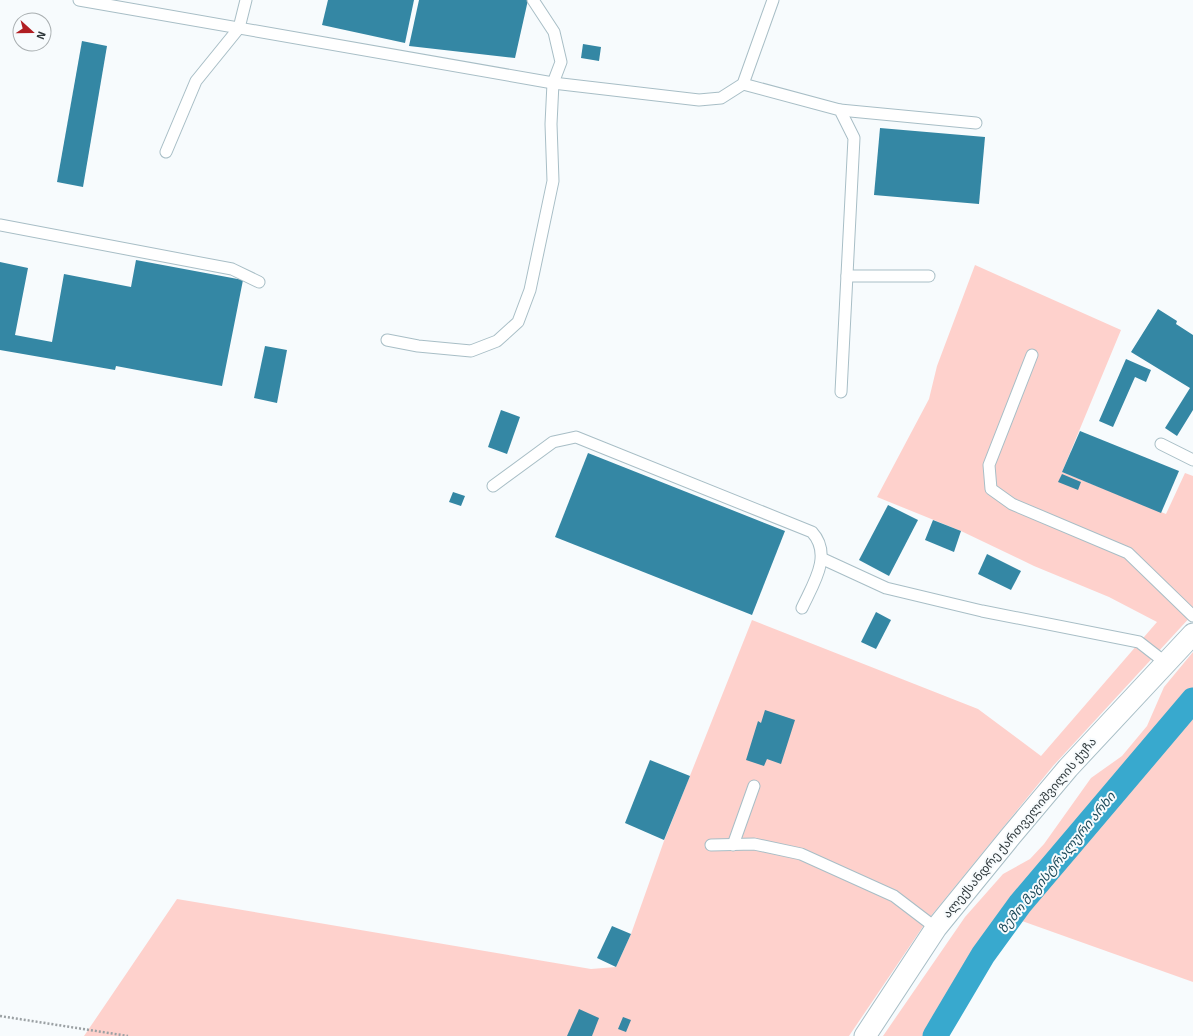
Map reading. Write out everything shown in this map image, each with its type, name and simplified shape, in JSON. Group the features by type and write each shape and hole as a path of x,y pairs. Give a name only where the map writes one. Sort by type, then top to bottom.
{"street":[{"name":"ალექსანდრე ქართველიშვილის ქუჩა","path":"865,1036 936,928 1068,768 1193,634"}],"lane":[{"path":"79,0 553,83 699,100 721,98 743,84 773,0"},
{"path":"166,152 196,81 239,28 246,0"},
{"path":"387,340 418,346 471,351 497,341 518,322 530,290 553,181 551,124 553,83 561,62 554,32 533,0"},
{"path":"743,84 840,110 976,123"},
{"path":"840,110 854,138 841,392"},
{"path":"0,225 226,268 259,282"},
{"path":"847,276 928,276"},
{"path":"1032,355 989,465 991,489 1012,504 1128,553 1193,616"},
{"path":"493,486 553,442 576,437 812,532 820,540 823,559 802,608"},
{"path":"1161,444 1193,460"},
{"path":"823,559 886,588 982,611 1139,642 1166,663"},
{"path":"733,845 754,786"},
{"path":"711,845 754,844 801,854 832,866 894,896 936,928"}],"path":[{"path":"0,1016 128,1036"}],"shaded area":[{"path":"975,265 1121,330 1062,472 1166,514 1185,473 1193,476 1193,614 1053,766 926,922 849,1036 84,1036 177,899 591,969 616,967 631,934 664,841 752,620 978,709 1041,756 1157,622 1109,597 1034,566 961,531 877,497 929,399 937,366"},
{"path":"1193,652 1193,689 977,948 926,1036 883,1036 965,917 1003,874 1030,859 1044,844 1091,778 1122,756 1147,726 1164,687"},
{"path":"1193,713 1193,982 1022,921 1165,742"}],"building":[{"path":"328,0 414,0 405,43 322,25"},
{"path":"419,0 528,0 515,58 409,46"},
{"path":"82,41 107,46 83,187 57,182"},
{"path":"583,44 601,47 599,61 581,58"},
{"path":"880,128 985,137 979,204 874,195"},
{"path":"136,260 243,280 222,386 116,366 115,370 0,350 0,262 28,268 15,335 52,342 64,274 131,287"},
{"path":"1158,309 1177,321 1176,324 1193,335 1193,410 1177,436 1165,428 1190,388 1131,352"},
{"path":"265,346 287,350 277,403 254,398"},
{"path":"1126,359 1151,370 1146,382 1135,377 1113,427 1099,421"},
{"path":"501,410 520,417 507,454 488,447"},
{"path":"1080,431 1179,471 1161,513 1062,472"},
{"path":"588,453 785,531 752,615 555,537"},
{"path":"1062,474 1081,482 1078,490 1058,482"},
{"path":"453,492 465,496 461,506 449,502"},
{"path":"888,505 918,520 889,576 859,560"},
{"path":"933,520 961,531 954,552 925,540"},
{"path":"987,554 1021,571 1011,590 978,574"},
{"path":"876,612 891,620 876,649 861,642"},
{"path":"765,710 795,720 781,764 767,759 764,766 746,760 758,721 761,723"},
{"path":"650,760 690,776 664,840 625,823"},
{"path":"612,926 631,934 616,967 597,958"},
{"path":"579,1009 599,1018 592,1036 567,1036"},
{"path":"623,1017 631,1020 626,1032 618,1029"}],"waterway":[{"name":"ზემო მაგისტრალური არხი","path":"935,1036 983,955 1020,904 1193,700"}]}
